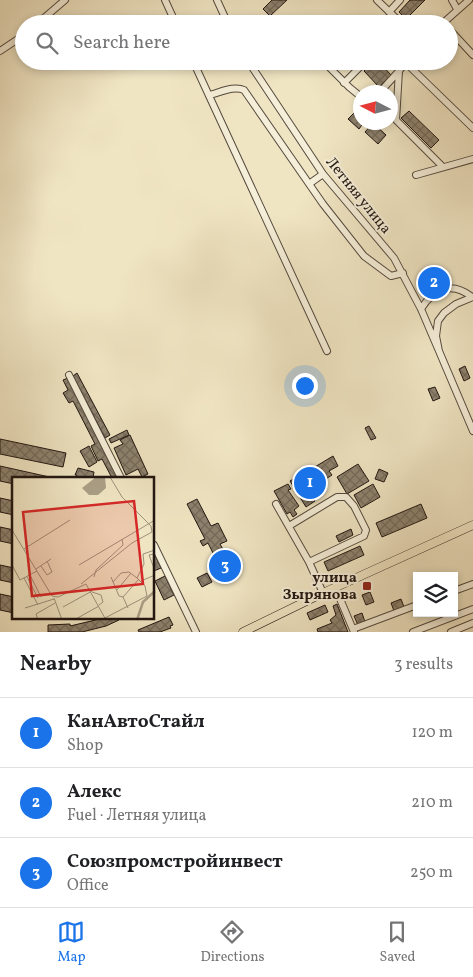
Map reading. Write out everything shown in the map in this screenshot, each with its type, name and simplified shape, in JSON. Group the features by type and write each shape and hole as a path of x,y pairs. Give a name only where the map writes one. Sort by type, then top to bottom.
{"main road":[{"path":"243,632 335,587 473,525"}],"street":[{"path":"48,15 65,0"},
{"path":"165,0 172,15"},
{"path":"216,0 224,15"},
{"path":"377,0 392,15"},
{"path":"389,12 400,0"},
{"path":"452,0 457,9"},
{"path":"451,15 469,0"},
{"path":"458,39 473,55"},
{"path":"0,51 15,41"},
{"path":"197,70 327,351"},
{"name":"Летняя улица","path":"254,70 324,174 375,235 403,273 421,309 473,431"},
{"path":"332,70 353,90"},
{"path":"344,83 357,70"},
{"path":"415,70 473,128"},
{"path":"386,85 399,71"},
{"path":"397,85 399,71"},
{"path":"209,96 234,89 244,90 309,184 364,256 391,276 403,273"},
{"path":"398,123 444,167"},
{"path":"416,175 473,159"},
{"path":"309,184 324,174"},
{"path":"421,309 433,294 444,289 460,289 472,297"},
{"path":"439,351 436,336 438,321 452,306 472,297"},
{"path":"69,375 120,477"},
{"path":"289,526 337,497 346,497 354,506 366,530 364,536 309,562"},
{"path":"276,504 309,562 323,593"},
{"path":"155,547 196,632"},
{"path":"458,590 473,584"},
{"path":"335,587 353,631 413,607"},
{"path":"413,632 473,609"},
{"path":"451,632 473,623"}],"building":[{"path":"272,0 287,0 271,15 263,9"},
{"path":"410,0 425,0 410,15 402,15 399,12"},
{"path":"365,70 386,70 391,75 381,85 377,85"},
{"path":"409,111 439,140 431,148 401,118"},
{"path":"353,114 353,124 348,119"},
{"path":"367,130 381,130 386,135 378,144 365,132"},
{"path":"436,276 440,288 432,291 428,279"},
{"path":"465,366 470,378 464,381 459,369"},
{"path":"77,373 110,435 105,438 73,376"},
{"path":"68,378 118,477 111,477 102,459 98,461 91,446 95,444 73,401 69,403 63,393 68,390 63,380"},
{"path":"435,387 440,398 433,401 428,389"},
{"path":"369,426 376,438 371,440 365,428"},
{"path":"127,430 129,435 111,443 109,439"},
{"path":"130,435 148,474 142,477 138,469 126,475 114,448 123,444 120,440"},
{"path":"0,439 66,453 63,467 0,454"},
{"path":"89,446 97,462 89,467 80,451"},
{"path":"333,456 338,466 329,471 332,475 321,482 324,487 319,490 314,481 305,486 300,476"},
{"path":"358,464 369,481 347,494 337,477"},
{"path":"0,466 50,477 12,477 12,484 0,481"},
{"path":"78,468 94,472 93,477 76,477 77,475 75,475"},
{"path":"379,469 388,473 384,482 375,479"},
{"path":"299,476 315,501 306,507 290,481"},
{"path":"288,484 291,489 288,490 299,506 294,510 297,514 293,517 290,512 287,514 274,491"},
{"path":"373,484 380,497 361,508 354,495"},
{"path":"0,498 12,501 12,515 0,512"},
{"path":"197,499 211,526 218,523 227,541 220,544 233,568 223,573 208,543 203,546 200,541 205,539 187,504"},
{"path":"421,504 427,518 382,537 376,523"},
{"path":"0,527 12,530 12,544 0,541"},
{"path":"351,529 353,535 339,542 336,536"},
{"path":"360,546 364,555 328,571 324,562"},
{"path":"155,555 161,568 155,571"},
{"path":"0,565 12,568 12,583 0,580"},
{"path":"207,573 212,582 202,587 197,578"},
{"path":"165,576 174,595 164,600 155,581"},
{"path":"370,592 374,602 366,605 362,595"},
{"path":"0,594 12,597 12,613 0,610"},
{"path":"401,599 404,607 394,611 391,603"},
{"path":"337,604 348,632 318,632 317,629 332,623 330,620 336,615 333,606"},
{"path":"325,605 328,612 310,620 307,613"},
{"path":"362,613 365,622 358,625 354,616"},
{"path":"169,617 173,625 170,626 171,628 160,632 139,632 138,630"},
{"path":"96,620 119,620 106,626 82,632 48,632 48,625 70,624 70,626"}],"place":[{"name":"Алекс","path":"434,283"},
{"name":"КанАвтоСтайл","path":"310,483"},
{"name":"Союзпромстройинвест","path":"225,566"},
{"name":"улица Зырянова","path":"367,586"}]}
